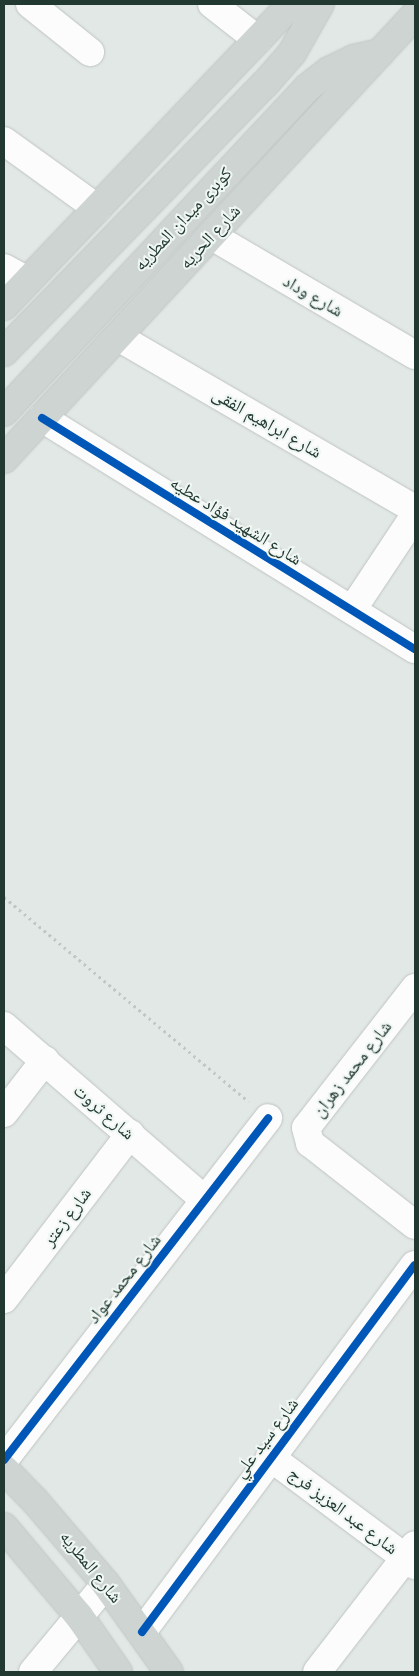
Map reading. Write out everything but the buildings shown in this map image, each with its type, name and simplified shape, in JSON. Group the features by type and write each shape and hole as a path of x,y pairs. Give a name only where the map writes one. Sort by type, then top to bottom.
{"main road":[{"path":"4,306 292,4"},
{"name":"كوبرى ميدان المطريه","path":"4,352 265,84 292,53 320,4"},
{"name":"شارع الحريه","path":"4,459 415,15"},
{"name":"كوبرى ميدان المطريه","path":"4,412 307,88 329,71 354,59 380,53"},
{"name":"شارع المطريه","path":"4,1469 36,1502 106,1584 169,1672"},
{"path":"4,1527 80,1616 118,1672"}],"street":[{"path":"30,4 90,52"},
{"path":"212,4 258,40"},
{"path":"4,141 97,208"},
{"name":"شارع وداد","path":"212,236 415,355"},
{"path":"4,268 27,281"},
{"name":"شارع ابراهيم الفقى","path":"118,337 415,509"},
{"name":"شارع الشهيد فؤاد عطيه","path":"42,418 415,649"},
{"path":"352,610 415,515"},
{"name":"شارع محمد زهران","path":"415,988 306,1128 310,1143 415,1225"},
{"name":"شارع ثروت","path":"4,1026 204,1199"},
{"path":"4,1113 45,1060"},
{"name":"شارع محمد عواد","path":"4,1460 268,1118"},
{"name":"شارع زعتر","path":"4,1299 130,1134"},
{"name":"شارع سيد علي","path":"142,1632 270,1457 415,1265"},
{"name":"شارع عبد العزيز فرج","path":"270,1457 412,1556"},
{"path":"317,1672 412,1556"},
{"path":"33,1672 106,1584"}],"path":[{"path":"4,897 268,1118"}],"cycle path":[{"path":"42,418 415,649"},
{"path":"4,1460 268,1118"},
{"path":"142,1632 415,1265"}]}
